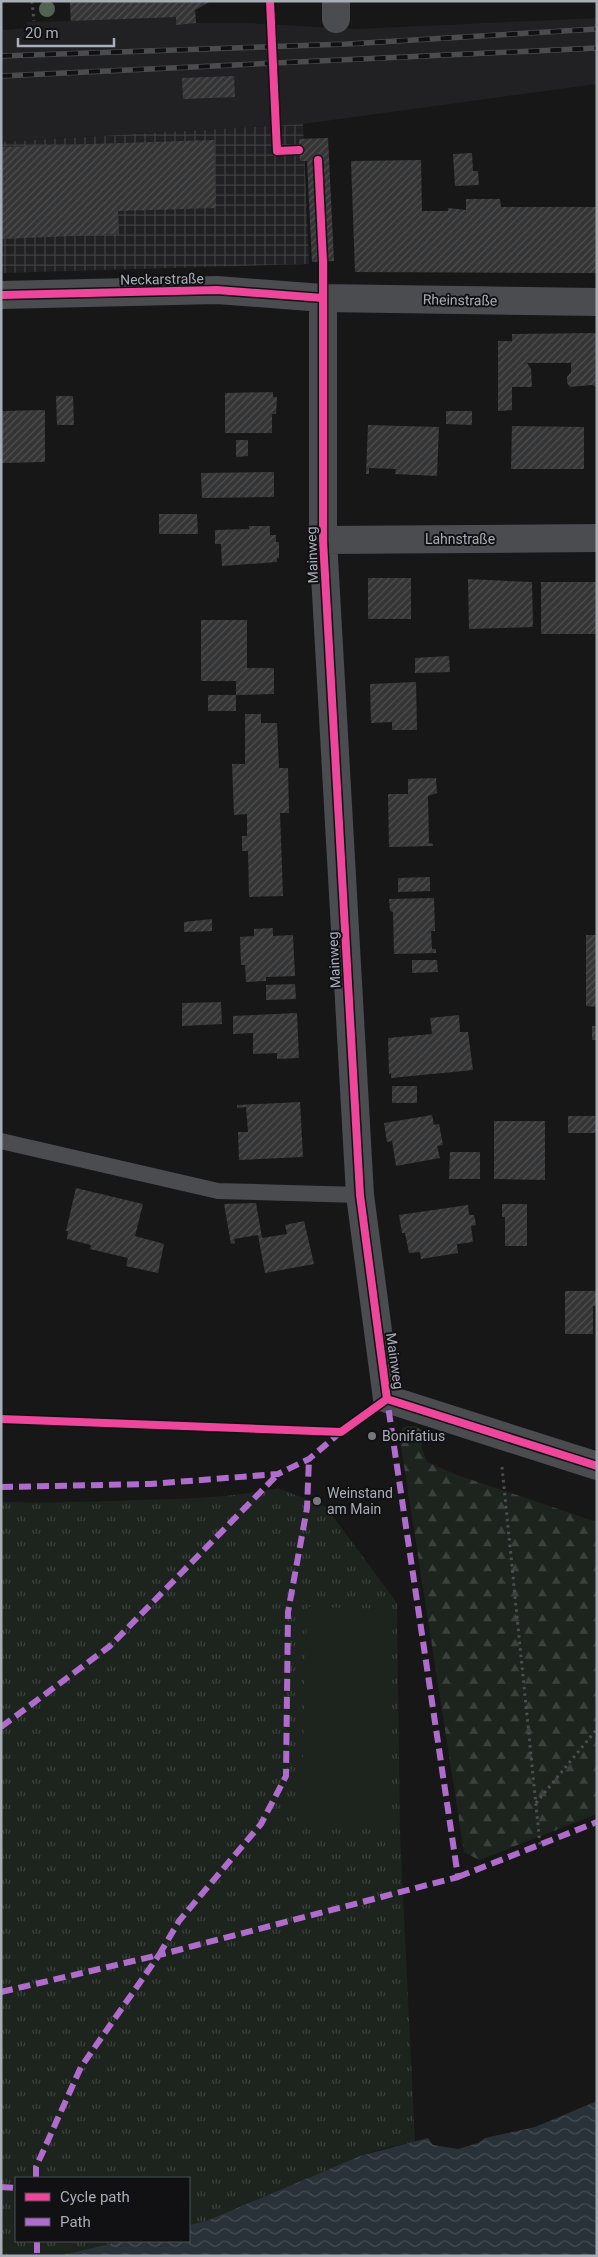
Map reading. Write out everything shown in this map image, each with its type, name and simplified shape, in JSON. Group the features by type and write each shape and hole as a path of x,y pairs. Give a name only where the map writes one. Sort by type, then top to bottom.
{"street":[{"name":"Neckarstraße","path":"1,295 217,290 323,298"},
{"name":"Rheinstraße","path":"323,298 597,302"},
{"name":"Mainweg","path":"323,298 323,540 360,1195 388,1399 597,1466"},
{"name":"Lahnstraße","path":"323,540 597,538"}],"lane":[{"path":"1,1141 218,1191 360,1195"}],"path":[{"path":"32,1 34,21"},
{"path":"499,1435 540,1845"},
{"path":"535,1803 597,1729"}],"shaded area":[{"path":"70,1 211,1 195,10 196,23 245,23 355,29 597,18 597,84 303,124 1,142 1,13 3,30 27,28 27,22 70,21"},
{"path":"303,124 309,264 1,273 1,142"}],"green space":[{"path":"416,1426 423,1432 424,1438 421,1446 427,1462 457,1475 597,1522 597,1814 479,1860 464,1852 399,1433 403,1427"},
{"path":"278,1488 326,1507 397,1603 400,1834 415,2142 389,2147 360,2156 209,2220 190,2225 190,2177 15,2177 15,2242 118,2242 58,2256 1,2256 1,1502 191,1498 243,1494"},
{"path":"307,1607 393,1609 387,1827 301,1825"}],"water":[{"path":"597,2101 597,2256 58,2256 118,2242 190,2242 190,2225 209,2220 360,2156 428,2138 433,2145 458,2149 478,2143 485,2138 535,2127"}],"building":[{"path":"70,1 211,1 195,10 196,23 176,25 176,17 71,21"},
{"path":"234,76 235,97 183,99 182,78"},
{"path":"328,138 334,261 312,262 307,161 300,161 299,139"},
{"path":"214,140 216,208 118,211 119,234 1,239 1,147"},
{"path":"472,153 473,171 478,171 479,185 455,186 453,154"},
{"path":"421,160 422,211 448,211 448,208 466,210 466,199 500,199 501,207 597,207 597,273 355,272 351,161"},
{"path":"597,333 597,387 592,385 570,387 567,383 567,377 571,372 571,363 527,363 531,369 532,387 512,387 512,410 498,411 498,341 512,341 512,334"},
{"path":"273,392 273,397 277,397 276,414 272,414 272,433 225,433 225,393"},
{"path":"56,396 73,396 74,425 57,425"},
{"path":"45,410 45,462 1,463 1,411"},
{"path":"446,411 472,411 472,425 446,424"},
{"path":"368,425 439,427 437,476 395,474 396,469 369,468 369,474 366,474"},
{"path":"512,426 584,427 584,469 511,469"},
{"path":"236,440 248,440 248,456 236,457"},
{"path":"274,472 274,497 202,498 201,473"},
{"path":"159,514 197,514 198,534 159,534"},
{"path":"249,526 270,526 270,535 276,535 276,542 279,542 279,558 277,558 277,562 222,566 221,544 215,544 215,530 249,529"},
{"path":"368,578 411,578 411,619 368,619"},
{"path":"468,579 532,582 533,627 469,629"},
{"path":"541,582 597,582 597,634 541,634"},
{"path":"201,620 247,620 247,668 274,668 274,694 236,695 236,681 201,681"},
{"path":"449,656 450,672 415,673 415,658"},
{"path":"416,682 417,730 392,730 392,722 371,723 370,684"},
{"path":"208,695 236,695 236,711 208,711"},
{"path":"245,714 261,714 261,723 277,723 279,768 288,768 289,813 280,813 283,896 249,897 248,851 242,851 242,836 247,836 247,814 234,815 232,764 245,764"},
{"path":"436,778 437,793 428,796 429,843 433,844 433,846 389,847 388,794 408,794 408,779"},
{"path":"430,877 430,891 398,892 398,878"},
{"path":"434,898 435,931 431,931 432,949 436,949 436,953 394,954 393,912 390,911 389,899"},
{"path":"212,919 212,931 184,932 184,922"},
{"path":"273,928 273,936 293,935 295,976 266,977 266,981 246,982 245,965 241,965 240,937 254,936 254,929"},
{"path":"586,935 597,935 597,1007 586,1006"},
{"path":"412,960 437,960 438,972 412,973"},
{"path":"295,984 296,999 266,1000 266,985"},
{"path":"221,1002 222,1024 182,1026 182,1003"},
{"path":"297,1013 299,1058 277,1059 277,1053 253,1054 253,1033 233,1034 233,1016"},
{"path":"459,1015 460,1032 468,1032 473,1070 391,1078 391,1073 389,1074 388,1038 432,1034 430,1018"},
{"path":"592,1026 597,1026 597,1040 592,1040"},
{"path":"392,1086 417,1086 417,1103 392,1103"},
{"path":"300,1102 303,1157 239,1160 238,1132 248,1132 246,1107 237,1108 237,1105"},
{"path":"432,1115 434,1125 439,1124 443,1145 437,1146 440,1158 396,1166 392,1141 387,1142 384,1123"},
{"path":"568,1116 596,1116 596,1133 568,1133"},
{"path":"494,1121 545,1121 545,1180 494,1179"},
{"path":"450,1152 480,1152 480,1179 449,1179"},
{"path":"76,1188 143,1204 135,1236 164,1244 158,1273 126,1266 128,1258 90,1249 91,1245 67,1239 68,1231 66,1231"},
{"path":"256,1203 262,1238 287,1234 285,1225 304,1221 314,1264 265,1273 258,1235 234,1239 235,1243 231,1244 224,1204"},
{"path":"502,1204 527,1204 527,1246 505,1246 505,1217 502,1217"},
{"path":"468,1205 469,1215 474,1215 476,1225 471,1226 473,1242 457,1244 458,1253 421,1259 420,1252 409,1253 405,1233 402,1233 399,1215"},
{"path":"565,1291 597,1291 597,1306 593,1306 593,1334 565,1334"}],"railway":[{"path":"1,56 347,44 597,29"},
{"path":"1,76 597,48"}],"marked path":[{"path":"36,2177 36,2167 81,2067 159,1955 458,1877 387,1399 385,1401"},
{"path":"1,1487 150,1484 278,1474 309,1459 342,1431"},
{"path":"1,1992 159,1955 179,1921 261,1824 286,1776 288,1612 307,1508 309,1459"},
{"path":"1,1727 110,1646 278,1474"},
{"path":"458,1877 597,1822"},
{"path":"1,2187 15,2188"},
{"path":"37,2242 37,2256"}],"cycle path":[{"path":"270,1 277,151 299,150"},
{"path":"318,160 323,261 323,540 360,1195 387,1399"},
{"path":"1,295 217,290 323,298"},
{"path":"387,1399 597,1466"},
{"path":"1,1419 341,1432 387,1399"}],"place":[{"name":"Bonifatius","path":"372,1436"},
{"name":"Weinstand am Main","path":"317,1501"}]}
